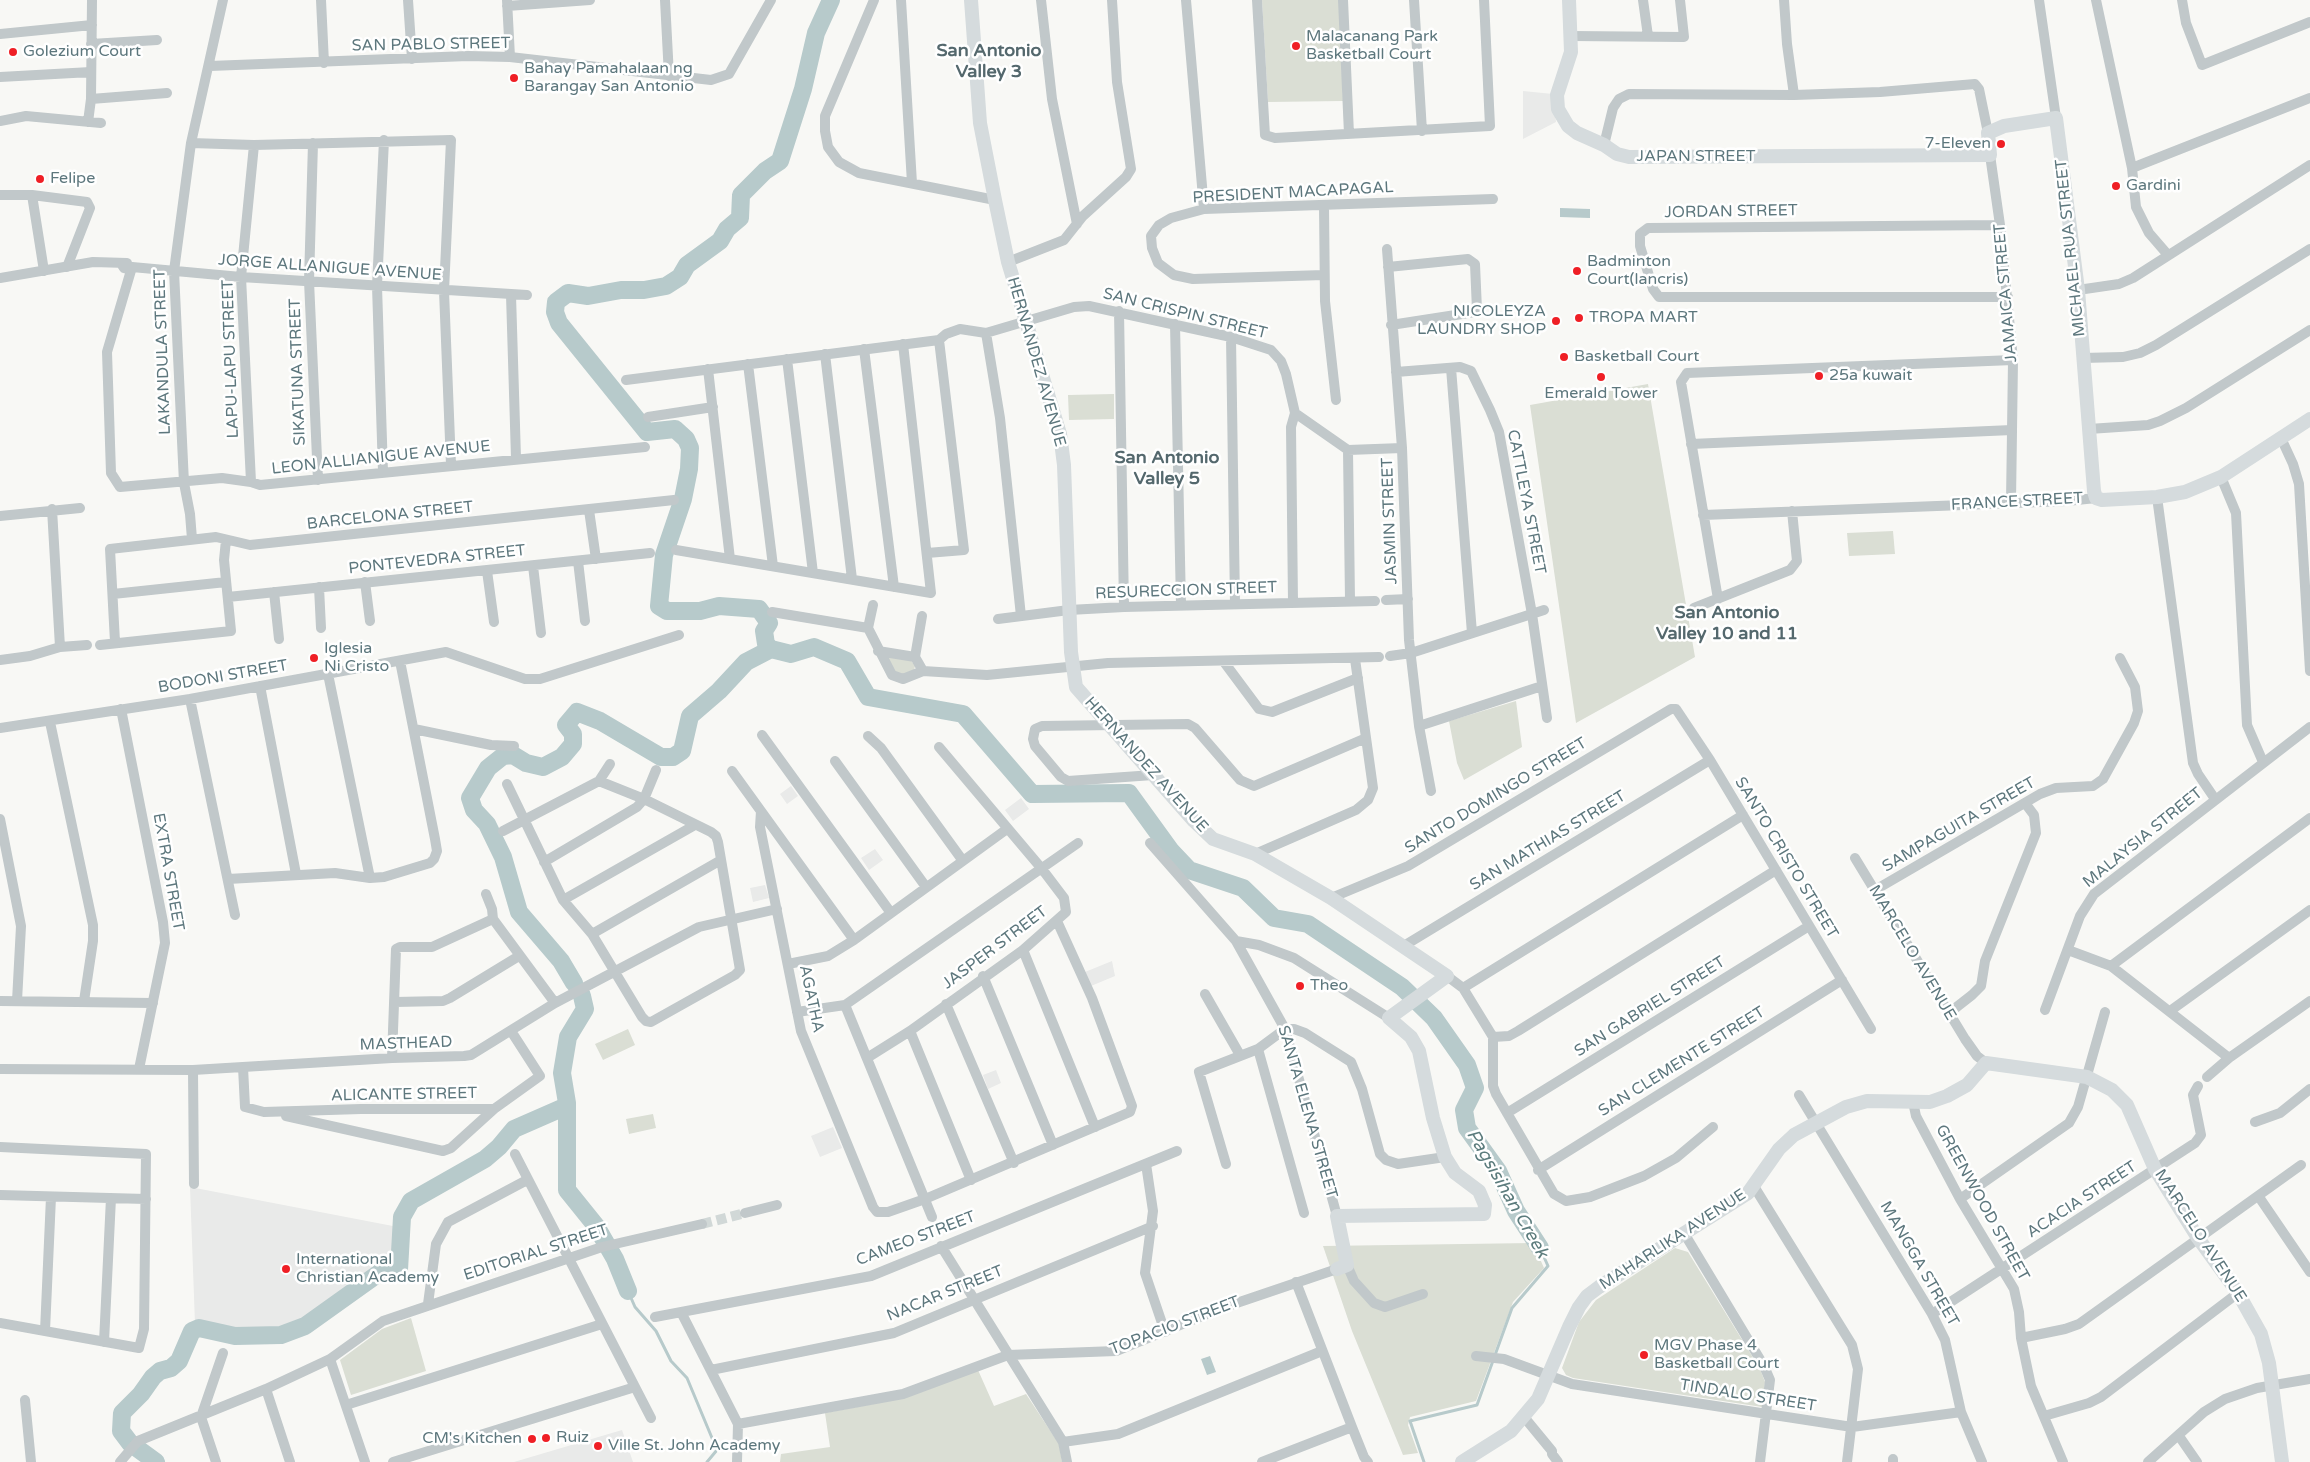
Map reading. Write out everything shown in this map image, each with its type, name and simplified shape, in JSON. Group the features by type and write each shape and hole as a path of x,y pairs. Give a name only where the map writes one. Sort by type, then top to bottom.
{"street":[{"path":"88,122 91,99 92,0"},
{"name":"LAKANDULA STREET","path":"192,539 190,514 184,483 174,270 191,144 210,66 223,0"},
{"path":"321,0 324,63"},
{"path":"408,0 412,59"},
{"path":"510,57 507,3 590,0"},
{"path":"665,0 669,76"},
{"name":"SAN PABLO STREET","path":"210,66 468,56 510,57 711,80 729,74 771,0"},
{"path":"874,0 825,116 828,146 839,162 859,173 994,200"},
{"path":"902,0 912,183"},
{"name":"HERNANDEZ AVENUE","path":"971,0 980,123 994,200 1008,262 1060,434 1064,465 1069,610 1076,687 1153,775 1213,839 1254,854 1331,898 1447,976 1463,988 1493,1037"},
{"path":"1041,0 1052,99 1077,224"},
{"path":"1008,262 1064,240 1077,224 1126,177 1131,169 1117,82 1112,0"},
{"path":"1186,0 1204,209"},
{"path":"1258,0 1265,135 1275,138 1487,128 1491,124 1484,0"},
{"path":"1343,0 1349,134"},
{"path":"1414,0 1422,131"},
{"name":"JAPAN STREET","path":"1569,0 1569,62 1557,95 1558,109 1568,126 1577,133 1604,145 1617,154 1629,157 1990,155"},
{"path":"1644,0 1648,36"},
{"path":"1570,36 1684,37 1680,0"},
{"path":"1604,145 1613,108 1619,99 1629,94 1794,95 1787,44 1784,0"},
{"name":"MICHAEL RUA STREET","path":"2039,0 2078,290 2082,358 2096,498"},
{"path":"2096,0 2132,168 2136,207 2141,221 2168,255"},
{"path":"2182,0 2186,23 2202,64 2310,22"},
{"path":"0,34 92,25"},
{"path":"92,44 157,40"},
{"path":"0,77 91,72"},
{"name":"JAMAICA STREET","path":"1794,95 1978,85 1988,133 2000,225 2013,360 2011,502"},
{"path":"91,99 167,93"},
{"path":"2132,168 2310,98"},
{"path":"0,121 26,116 101,123"},
{"path":"1988,133 2004,126 2056,118"},
{"path":"191,144 254,145 384,140 452,140 444,291 452,465"},
{"path":"383,472 377,286 384,140"},
{"name":"SIKATUNA STREET","path":"313,143 310,281 318,480"},
{"name":"LAPU-LAPU STREET","path":"251,482 241,277 254,145"},
{"path":"2078,290 2119,284 2310,165"},
{"path":"0,195 84,200 90,204 89,212 67,267"},
{"path":"32,196 44,271"},
{"name":"PRESIDENT MACAPAGAL","path":"1324,275 1193,279 1174,275 1158,263 1152,248 1151,236 1159,225 1171,218 1204,209 1493,199"},
{"path":"1324,206 1324,275 1336,400"},
{"name":"JORDAN STREET","path":"2000,225 1648,228 1640,234 1640,246 1653,289 1659,297 2008,297"},
{"name":"JASMIN STREET","path":"1387,249 1391,325 1402,448 1410,653 1419,726 1430,790"},
{"path":"2082,358 2123,357 2140,353 2156,345 2310,249"},
{"path":"1388,268 1468,260 1475,264 1477,310 1475,312 1391,325"},
{"name":"JORGE ALLANIGUE AVENUE","path":"0,278 94,262 241,277 527,295"},
{"name":"LEON ALLIANIGUE AVENUE","path":"127,266 107,352 111,474 120,487 184,483 222,478 251,482 260,486 516,458 645,447"},
{"path":"511,295 516,458"},
{"name":"SAN CRISPIN STREET","path":"986,333 1074,307 1089,306 1230,337 1271,350 1280,361 1286,374 1296,413"},
{"path":"1118,311 1124,606"},
{"path":"1174,324 1181,605"},
{"path":"626,380 939,340 946,334 960,329 986,333 1000,418 1021,616"},
{"path":"2089,429 2148,425 2160,421 2186,408 2310,330"},
{"path":"1230,337 1235,604"},
{"path":"927,552 964,550 939,340"},
{"path":"676,550 931,593 903,344"},
{"path":"864,349 894,586"},
{"path":"825,354 852,579"},
{"path":"787,359 813,573"},
{"path":"1718,599 1682,382 1688,373 2013,360"},
{"path":"748,364 773,566"},
{"name":"CATTLEYA STREET","path":"1396,372 1460,367 1471,371 1499,432 1532,614 1547,718"},
{"path":"1451,368 1472,633"},
{"path":"708,369 730,559"},
{"path":"648,417 713,407"},
{"path":"1293,603 1291,427 1296,413 1348,450 1402,448"},
{"name":"FRANCE STREET","path":"1703,515 2096,498 2102,500 2157,498 2185,492 2220,477 2310,419"},
{"path":"1691,444 2012,430"},
{"path":"2281,438 2293,464 2298,484 2310,671"},
{"path":"1348,450 1350,602"},
{"path":"2220,477 2236,513 2247,725 2263,762"},
{"path":"2157,498 2193,763 2215,799"},
{"name":"BARCELONA STREET","path":"113,594 110,549 216,537 250,545 674,500"},
{"path":"0,516 52,509 80,508"},
{"path":"52,509 60,647"},
{"path":"590,510 596,559"},
{"path":"1694,608 1790,570 1797,561 1792,511"},
{"path":"100,645 231,631 226,582 226,540"},
{"name":"PONTEVEDRA STREET","path":"228,597 650,553"},
{"path":"578,562 586,621"},
{"path":"533,566 541,633"},
{"path":"487,570 494,622"},
{"path":"115,642 113,594 226,582"},
{"path":"365,582 370,621"},
{"path":"319,587 321,628"},
{"path":"274,592 279,639"},
{"path":"1386,600 1408,599"},
{"name":"RESURECCION STREET","path":"998,620 1069,610 1124,606 1374,601"},
{"path":"873,605 868,628 892,675 897,678 913,677 923,671 987,675 1108,663 1224,662 1379,657"},
{"path":"1390,656 1410,653 1544,610"},
{"path":"772,612 868,628"},
{"path":"922,616 915,657 923,671"},
{"name":"BODONI STREET","path":"0,728 50,722 190,699 446,652 525,679 540,679 679,635"},
{"path":"0,660 30,656 60,647 87,645"},
{"path":"878,650 915,657"},
{"name":"SAMPAGUITA STREET","path":"1875,890 2026,802 2056,788 2092,786 2103,779 2134,723 2138,710 2135,687 2120,658"},
{"path":"1254,854 1356,810 1368,800 1373,788 1355,659"},
{"path":"228,879 335,873 370,878 384,877 419,867 430,863 434,859 436,851 435,839 400,661"},
{"path":"1224,662 1259,709 1272,712 1358,678"},
{"path":"328,674 370,878"},
{"path":"260,686 296,874"},
{"path":"1419,726 1542,686"},
{"path":"190,699 235,915"},
{"name":"EXTRA STREET","path":"121,709 163,922 165,943 139,1069"},
{"name":"SANTO CRISTO STREET","path":"1671,709 1678,711 1710,760 1871,1029"},
{"name":"SANTO DOMINGO STREET","path":"1331,898 1408,866 1671,709"},
{"path":"50,722 93,925 93,940 84,1001"},
{"path":"1153,775 1068,781 1061,777 1036,746 1033,739 1035,729 1042,726 1188,724 1195,728 1240,780 1254,786 1366,738"},
{"name":"MALAYSIA STREET","path":"2045,1010 2080,916 2094,894 2310,727"},
{"path":"414,729 491,745 514,746"},
{"path":"762,735 891,913"},
{"path":"868,736 881,748 963,861"},
{"name":"JASPER STREET","path":"867,1058 910,1031 983,976 1023,950 1066,912 1064,898 1042,869 939,747"},
{"name":"SAN MATHIAS STREET","path":"1402,947 1710,760"},
{"path":"835,761 926,887"},
{"path":"503,831 599,782 610,764"},
{"path":"544,862 637,807 644,799 656,770"},
{"path":"732,771 854,940"},
{"path":"507,784 563,900 592,934 642,1017 646,1022 651,1022 735,975 740,970 716,836 644,799 599,782"},
{"path":"1948,1012 1981,986 1986,961 2036,832 2034,815 2026,802"},
{"name":"AGATHA","path":"761,811 760,827 801,1031 873,1207 877,1212 888,1212 924,1199"},
{"path":"1463,988 1743,815"},
{"path":"2111,966 2310,818"},
{"path":"0,819 22,926 17,1000"},
{"path":"563,900 695,825"},
{"path":"788,964 828,956 854,940 1007,829"},
{"path":"797,1012 845,1006 1078,843"},
{"name":"SANTA ELENA STREET","path":"1150,843 1236,941 1285,1029 1336,1216 1342,1267 1374,1303 1385,1307 1423,1294"},
{"name":"MARCELO AVENUE","path":"1855,858 1948,1012 1977,1056 1986,1063 2087,1077 2112,1090 2127,1105 2155,1169 2198,1238 2238,1293 2261,1334 2266,1349 2282,1462"},
{"path":"592,934 720,860"},
{"path":"1713,1127 1676,1158 1644,1176 1590,1197 1566,1201 1554,1194 1538,1170 1493,1086 1493,1037 1509,1036 1518,1031 1776,870"},
{"path":"486,894 492,909 493,919 556,1003"},
{"name":"MASTHEAD","path":"0,1069 193,1070 392,1058 464,1056 511,1031 556,1003 699,927 732,918 777,910"},
{"path":"2170,1011 2310,910"},
{"path":"392,1058 396,949 400,946 432,947 493,919"},
{"path":"924,1199 1014,1163 1130,1112 1132,1106 1092,998 1057,921"},
{"name":"SAN GABRIEL STREET","path":"1507,1113 1809,926"},
{"path":"1236,941 1258,945 1294,958 1389,1018 1411,1037 1419,1051 1433,1118 1445,1157 1455,1173 1479,1191 1485,1205 1484,1214 1336,1216"},
{"path":"1023,950 1094,1128"},
{"path":"2068,950 2111,966 2229,1058"},
{"path":"395,1002 443,1001 519,956"},
{"path":"983,976 1053,1145"},
{"path":"1389,1018 1447,976"},
{"name":"SAN CLEMENTE STREET","path":"1538,1170 1842,980"},
{"path":"1206,994 1240,1055"},
{"path":"0,1001 153,1003"},
{"path":"2207,1077 2229,1058 2310,1001"},
{"path":"946,1004 1014,1163"},
{"path":"845,1006 932,1217"},
{"path":"1960,1198 2069,1123 2078,1107 2104,1012"},
{"path":"1226,1164 1199,1072 1258,1049 1285,1029 1294,1029 1305,1033 1351,1062 1362,1089 1380,1154 1386,1160 1398,1164 1445,1157"},
{"name":"ALICANTE STREET","path":"242,1067 244,1107 273,1114 361,1109 494,1109 540,1076 511,1031"},
{"path":"910,1031 971,1180"},
{"path":"1258,1049 1304,1213"},
{"name":"MAHARLIKA AVENUE","path":"1462,1462 1498,1440 1524,1417 1538,1399 1549,1378 1569,1327 1587,1296 1754,1188 1779,1149 1794,1135 1846,1107 1867,1101 1930,1102 1967,1085 1986,1063"},
{"path":"193,1070 194,1184"},
{"name":"ACACIA STREET","path":"1932,1314 2198,1140 2201,1130 2193,1095 2198,1086"},
{"path":"2255,1122 2280,1113 2310,1089"},
{"name":"MANGGA STREET","path":"1799,1095 1932,1314 1947,1346 1961,1412 1982,1462"},
{"name":"GREENWOOD STREET","path":"1913,1102 1916,1116 1960,1198 2004,1268 2014,1288 2019,1312 2021,1338 2031,1386 2064,1462"},
{"path":"273,1114 443,1151 451,1148 494,1109"},
{"path":"0,1147 146,1154 144,1329 139,1348 0,1323"},
{"name":"CAMEO STREET","path":"655,1316 871,1276 1177,1151"},
{"path":"515,1154 567,1258 652,1418"},
{"path":"1146,1164 1151,1191 1153,1226 1146,1273 1164,1332"},
{"path":"2021,1338 2065,1329 2079,1324 2198,1238 2259,1197 2301,1165"},
{"path":"428,1304 436,1244 448,1222 527,1180"},
{"path":"1754,1188 1852,1345 1858,1368 1847,1462"},
{"path":"0,1195 146,1199"},
{"path":"45,1331 51,1197"},
{"path":"2259,1197 2310,1272"},
{"path":"104,1342 110,1198"},
{"path":"745,1213 777,1206"},
{"name":"EDITORIAL STREET","path":"120,1462 138,1441 266,1389 330,1358 383,1320 602,1246 702,1224"},
{"name":"NACAR STREET","path":"711,1370 894,1333 1153,1226"},
{"path":"1684,1233 1764,1366 1770,1380 1760,1462"},
{"path":"941,1246 1063,1442 1067,1462"},
{"name":"TOPACIO STREET","path":"738,1424 903,1394 1008,1355 1116,1351 1219,1309 1342,1267"},
{"path":"1296,1282 1352,1427 1368,1462"},
{"path":"2044,1416 2089,1403 2101,1396 2238,1293"},
{"path":"681,1312 738,1424 737,1462"},
{"path":"346,1405 602,1324"},
{"path":"1063,1442 1118,1434 1322,1351"},
{"path":"216,1462 201,1417 223,1353"},
{"name":"TINDALO STREET","path":"1476,1356 1504,1359 1549,1378 1572,1384 1852,1427 1961,1412"},
{"path":"330,1358 365,1462"},
{"path":"2148,1462 2204,1412 2225,1399 2242,1392 2310,1379"},
{"path":"393,1462 635,1387"},
{"path":"266,1389 290,1462"},
{"path":"24,1400 31,1462"},
{"path":"1524,1417 1552,1451 1558,1462"},
{"path":"1262,1462 1352,1427"},
{"path":"2178,1436 2197,1462"},
{"path":"1552,1451 1556,1451 1564,1462"}],"shaded area":[{"path":"1262,0 1339,0 1343,101 1268,102"},
{"path":"1523,91 1553,94 1556,122 1523,139"},
{"path":"1560,208 1590,209 1590,218 1560,217"},
{"path":"1648,384 1695,657 1576,723 1530,405"},
{"path":"1114,394 1114,419 1069,420 1068,395"},
{"path":"1893,531 1895,554 1849,556 1847,533"},
{"path":"885,656 910,659 915,666 913,675 903,676 893,670"},
{"path":"1516,701 1522,747 1464,780 1457,763 1449,721"},
{"path":"791,786 798,796 787,804 780,794"},
{"path":"1021,798 1029,809 1013,821 1005,810"},
{"path":"875,849 883,860 869,870 861,858"},
{"path":"765,885 769,898 753,902 750,888"},
{"path":"1112,961 1115,976 1091,986 1085,972"},
{"path":"628,1029 635,1045 603,1060 595,1044"},
{"path":"996,1070 1001,1083 988,1089 983,1075"},
{"path":"653,1114 656,1128 629,1134 626,1119"},
{"path":"833,1127 842,1148 820,1157 811,1136"},
{"name":"International Christian Academy","path":"190,1187 398,1227 394,1258 365,1281 320,1310 273,1331 238,1330 195,1324"},
{"path":"1533,1243 1544,1268 1513,1302 1476,1401 1410,1417 1408,1425 1418,1453 1403,1455 1352,1331 1323,1246"},
{"path":"1675,1248 1688,1252 1760,1369 1765,1382 1762,1407 1573,1378 1566,1375 1562,1368 1579,1322 1596,1300"},
{"path":"411,1318 426,1371 351,1395 340,1360 382,1329"},
{"path":"1210,1356 1216,1372 1207,1375 1201,1359"},
{"path":"978,1370 994,1406 1026,1394 1059,1444 1062,1462 780,1462 781,1454 830,1447 825,1413 894,1400"},
{"name":"Ville St. John Academy","path":"622,1430 633,1462 514,1462"}],"waterway":[{"name":"Pagsisihan Creek","path":"831,0 816,33 803,89 780,161 765,171 741,195 740,218 727,229 720,241 687,265 680,277 666,286 644,290 621,290 588,296 568,293 556,302 555,312 559,323 647,432 675,429 686,439 690,448 689,469 683,499 664,555 659,606 667,611 700,611 719,606 759,609 769,623 764,631 766,644 771,649 791,654 814,647 847,661 868,697 963,714 1032,794 1129,793 1171,851 1189,870 1243,888 1274,918 1308,924 1402,987 1434,1018 1467,1065 1475,1088 1464,1110 1467,1128 1498,1171 1516,1211 1540,1248"},
{"name":"Pagsisihan Creek","path":"574,983 561,961 519,912 503,857 487,824 474,810 470,798 488,768 503,756 513,755 526,763 543,767 562,757 573,744 573,734 566,725 577,712 600,721 661,757 673,757 682,751 690,716 719,691 746,662 771,649"},
{"name":"Pagsisihan Creek","path":"582,996 585,1009 568,1037 562,1073 567,1103 567,1190 596,1226 615,1259 628,1291"},
{"name":"Pagsisihan Creek","path":"156,1462 130,1443 121,1431 122,1413 141,1394 153,1377 160,1371 171,1368 179,1361 192,1331 199,1328 235,1336 281,1335 305,1326 382,1271 387,1270 397,1273 399,1270 402,1217 411,1201 485,1159 499,1147 514,1129 562,1108 567,1103"},
{"name":"Pagsisihan Creek","path":"1424,1462 1410,1421 1477,1405 1512,1308 1548,1266 1540,1248"},
{"name":"Pagsisihan Creek","path":"628,1291 635,1307 656,1331 671,1361 687,1378 717,1450 707,1462"}],"tunnel":[{"path":"702,1224 745,1213"}],"place":[{"name":"Malacanang Park Basketball Court","path":"1296,46"},
{"name":"Golezium Court","path":"13,52"},
{"name":"Bahay Pamahalaan ng Barangay San Antonio","path":"514,78"},
{"name":"7-Eleven","path":"2001,144"},
{"name":"Felipe","path":"40,179"},
{"name":"Gardini","path":"2116,186"},
{"name":"Badminton Court(lancris)","path":"1577,271"},
{"name":"TROPA MART","path":"1579,318"},
{"name":"NICOLEYZA LAUNDRY SHOP","path":"1556,321"},
{"name":"Basketball Court","path":"1564,357"},
{"name":"25a kuwait","path":"1819,376"},
{"name":"Emerald Tower","path":"1601,377"},
{"name":"Iglesia Ni Cristo","path":"314,658"},
{"name":"Theo","path":"1300,986"},
{"name":"International Christian Academy","path":"286,1269"},
{"name":"MGV Phase 4 Basketball Court","path":"1644,1355"},
{"name":"Ruiz","path":"546,1438"},
{"name":"CM's Kitchen","path":"532,1439"},
{"name":"Ville St. John Academy","path":"598,1446"}],"district":[{"name":"San Antonio Valley 3","path":"989,61"},
{"name":"San Antonio Valley 5","path":"1167,468"},
{"name":"San Antonio Valley 10 and 11","path":"1727,623"}]}
